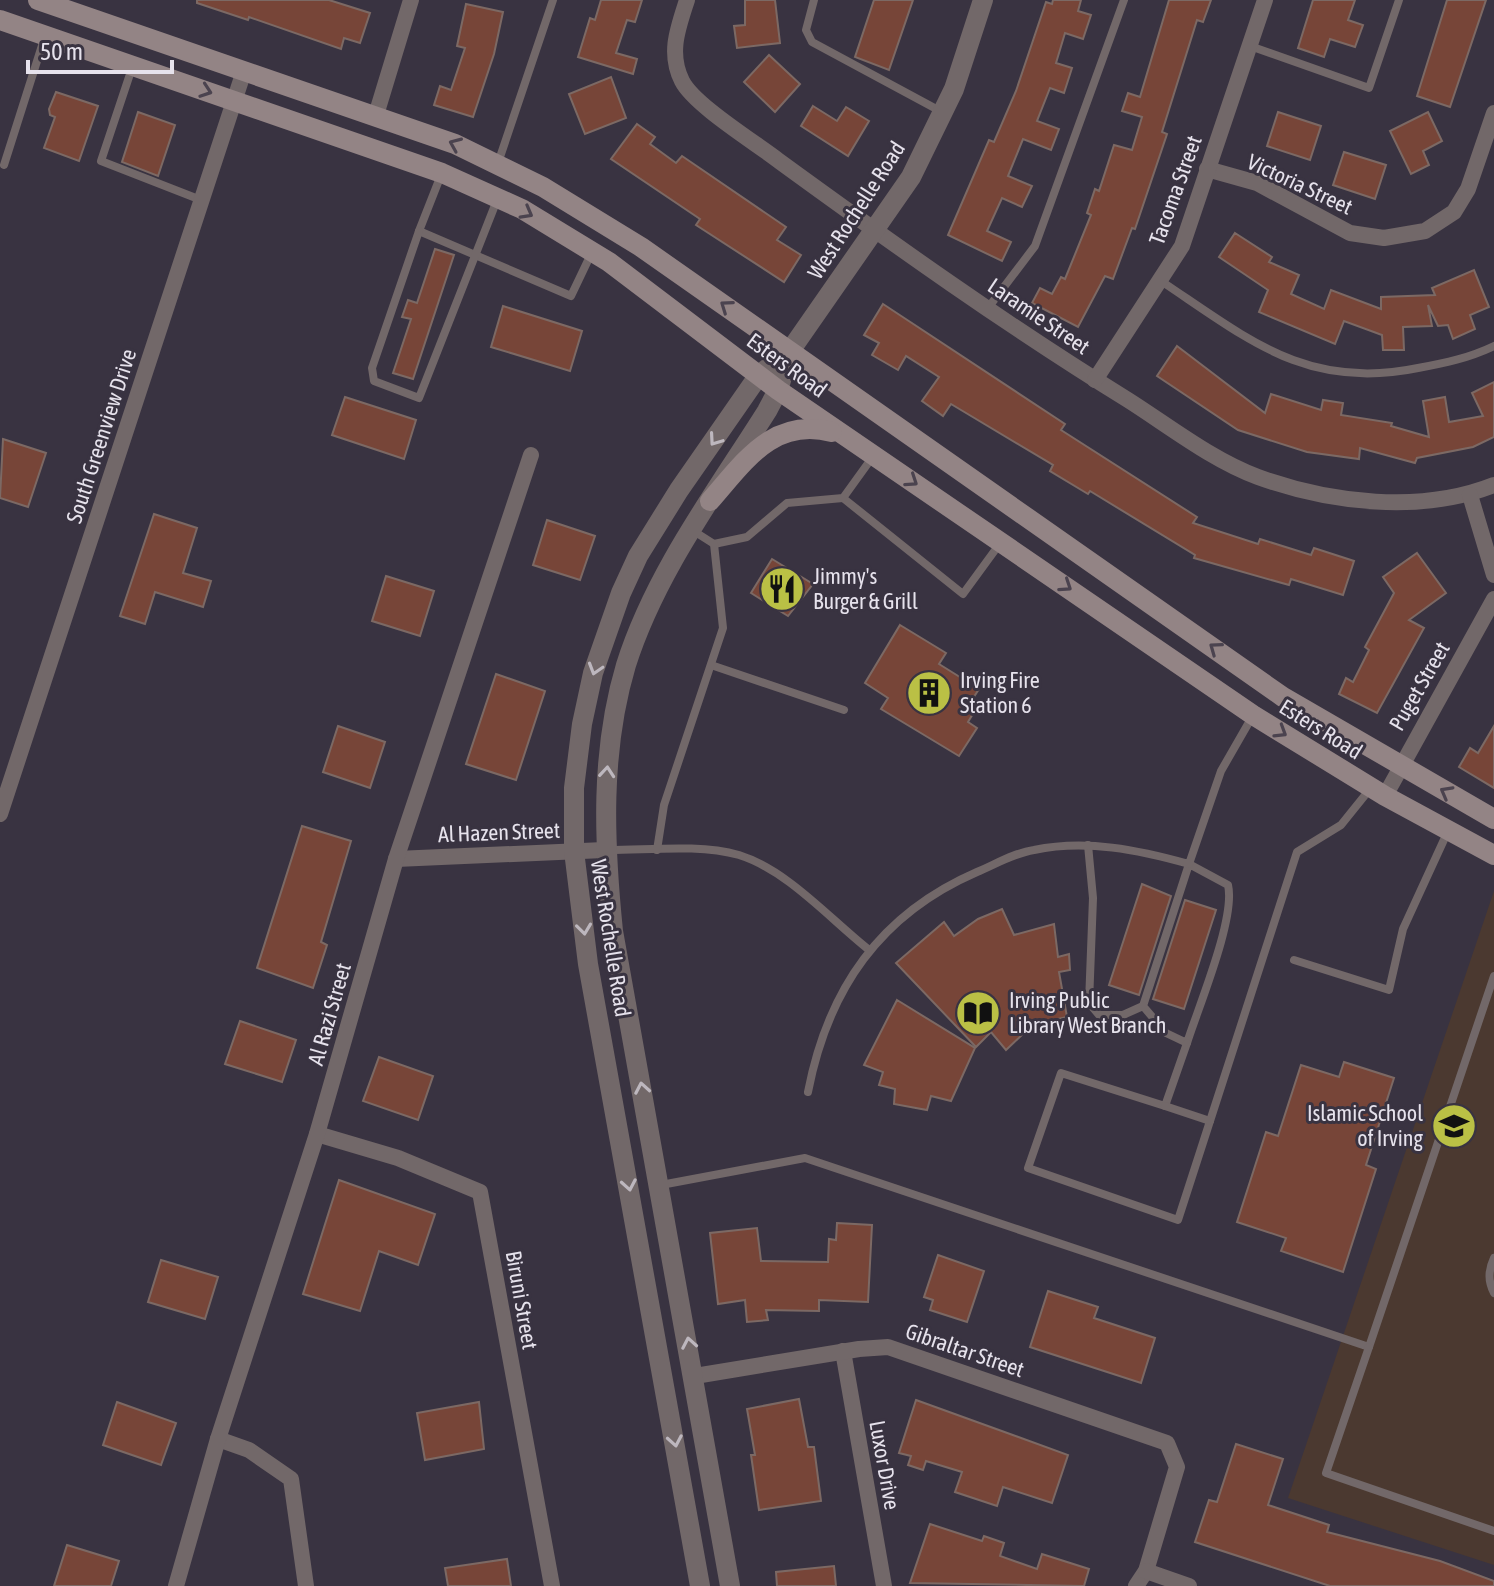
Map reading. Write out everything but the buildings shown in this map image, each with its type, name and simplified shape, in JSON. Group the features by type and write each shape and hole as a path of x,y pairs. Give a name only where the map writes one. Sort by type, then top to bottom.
{"main road":[{"name":"Esters Road","path":"38,0 376,115 498,164 641,247 1283,697 1494,819"},
{"name":"Esters Road","path":"0,20 442,173 498,198 592,251 778,390 1253,715 1378,792 1494,855"},
{"path":"710,501 743,463 772,438 792,428 812,427 845,435"},
{"path":"1002,542 1023,515"}],"street":[{"path":"376,115 411,0"},
{"name":"Laramie Street","path":"687,0 673,57 683,84 715,113 874,231 1095,380 1256,476 1338,500 1398,501 1470,495 1494,485"},
{"name":"West Rochelle Road","path":"700,1586 588,964 574,851 574,788 582,724 593,673 621,593 679,490 759,375 790,351 911,177 954,89 983,0"},
{"name":"Tacoma Street","path":"1095,380 1182,246 1265,0"},
{"name":"South Greenview Drive","path":"0,814 244,71"},
{"name":"Victoria Street","path":"1207,169 1257,183 1350,233 1384,238 1425,231 1454,212 1461,201 1494,113"},
{"name":"West Rochelle Road","path":"730,1586 695,1376 614,937 604,850 606,771 626,666 671,563 778,390 790,351"},
{"name":"Al Razi Street","path":"176,1586 218,1439 317,1134 396,859 531,455"},
{"path":"1470,495 1494,575"},
{"name":"Puget Street","path":"1378,792 1399,766 1494,599"},
{"name":"Al Hazen Street","path":"396,859 604,850"},
{"name":"Biruni Street","path":"317,1134 398,1158 480,1192 552,1586"},
{"name":"Gibraltar Street","path":"695,1376 843,1351 888,1347 1167,1443 1177,1467 1146,1571"},
{"name":"Luxor Drive","path":"843,1351 884,1586"},
{"path":"218,1439 249,1450 291,1479 306,1586"},
{"path":"1136,1586 1146,1571 1189,1586"}],"lane":[{"path":"498,164 553,0"},
{"path":"814,0 806,30 812,42 943,112"},
{"path":"988,308 1035,246 1124,0"},
{"path":"1249,46 1369,88 1399,0"},
{"path":"4,165 46,35"},
{"path":"133,66 101,161 202,200"},
{"path":"442,173 372,368 374,381 419,398 498,198"},
{"path":"419,231 571,296 592,251"},
{"path":"1161,281 1227,327 1280,357 1340,375 1391,374 1468,358 1494,346"},
{"path":"843,498 874,455"},
{"path":"692,530 714,544 747,537 787,503 843,498 963,594 1002,542"},
{"path":"657,850 664,805 723,628 714,544"},
{"path":"711,665 844,710"},
{"path":"1088,845 1093,898 1089,1003 1092,1011 1106,1017 1123,1015 1143,1006 1221,771 1253,715"},
{"path":"1210,1121 1061,1073 1028,1168 1178,1220 1297,852 1341,825 1378,792"},
{"path":"1294,960 1389,990 1403,929 1448,831"},
{"path":"808,1092 823,1030 868,949 915,906 947,885 1034,849 1088,845 1139,851 1189,864 1228,885 1230,898 1218,950 1165,1106"},
{"path":"604,850 739,855 774,872 868,949"},
{"path":"1494,976 1326,1473 1494,1531"},
{"path":"1143,1006 1166,1033 1187,1043"},
{"path":"660,1186 805,1158 1369,1347"},
{"path":"1494,1258 1489,1267 1489,1283 1494,1293"}],"shaded area":[{"name":"Islamic School of Irving","path":"1494,891 1494,1565 1288,1498"}],"place":[{"name":"Jimmy's Burger & Grill","path":"782,589"},
{"name":"Irving Fire Station 6","path":"929,693"},
{"name":"Irving Public Library West Branch","path":"978,1013"},
{"name":"Islamic School of Irving","path":"1454,1126"}]}
